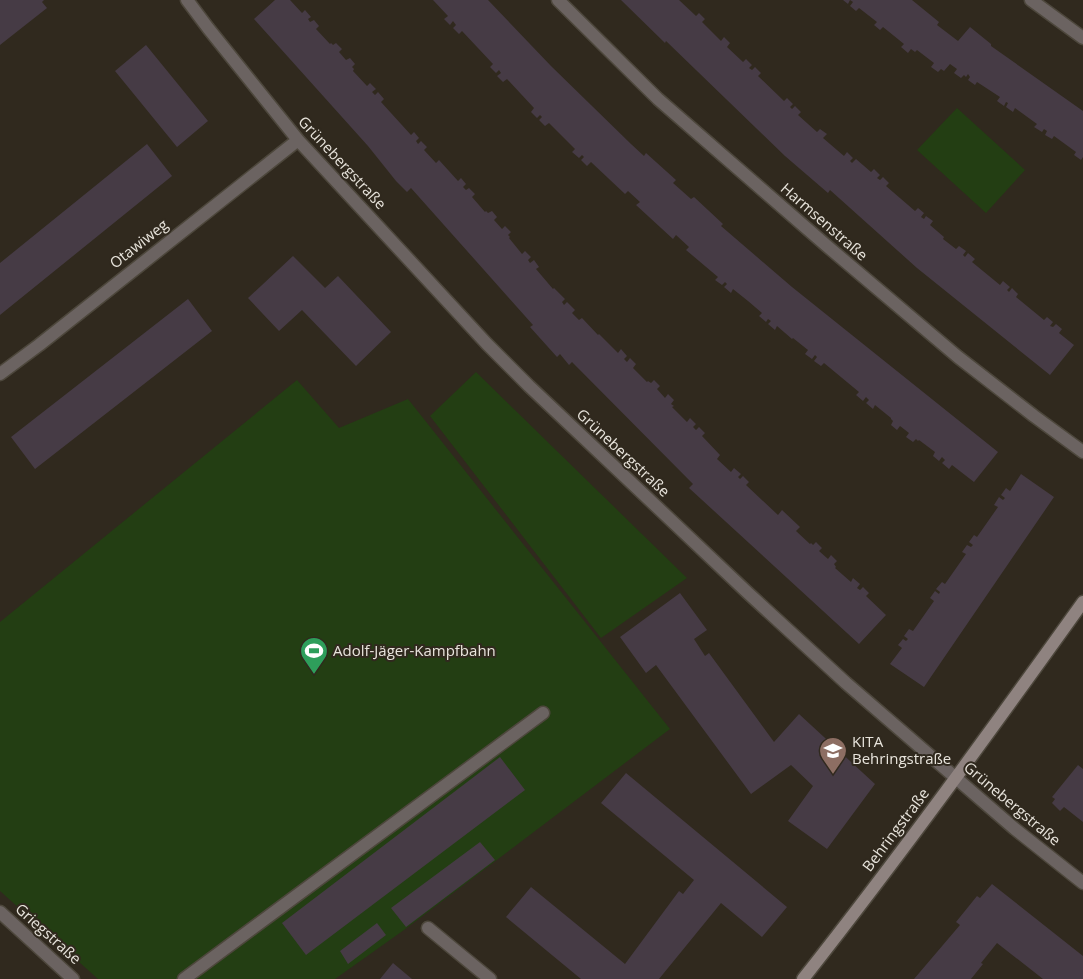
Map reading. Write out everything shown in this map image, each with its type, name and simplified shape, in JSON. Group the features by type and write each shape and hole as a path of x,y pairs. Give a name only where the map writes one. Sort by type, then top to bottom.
{"main road":[{"name":"Behringstraße","path":"803,979 1008,707 1083,602"}],"street":[{"name":"Grünebergstraße","path":"187,0 298,140 487,344 529,386 846,683 1015,829 1083,883"},
{"name":"Harmsenstraße","path":"558,0 658,98 826,246 958,357 1083,452"},
{"path":"1031,0 1083,38"},
{"name":"Otawiweg","path":"0,374 298,140"},
{"path":"184,979 543,713"},
{"name":"Griegstraße","path":"0,912 73,979"},
{"path":"428,928 490,979"}],"green space":[{"path":"957,108 1025,170 986,213 917,150"},
{"path":"476,372 687,578 601,638 430,416"},
{"name":"Adolf-Jäger-Kampfbahn","path":"297,380 339,428 408,399 670,729 404,930 335,979 98,979 0,891 0,622"}],"building":[{"path":"0,0 44,0 42,2 47,8 0,45"},
{"path":"275,0 290,0 302,13 305,10 311,17 308,19 310,22 314,20 319,26 316,29 330,44 336,43 342,49 339,52 346,60 350,58 355,64 352,67 353,71 367,86 370,83 376,89 372,92 375,95 378,92 384,99 381,102 411,135 414,132 419,138 416,141 418,144 421,141 427,147 424,150 436,163 439,160 458,181 461,178 466,184 463,187 466,190 469,188 475,194 472,197 485,212 492,211 497,217 494,220 502,229 505,226 511,232 508,235 509,238 522,254 525,251 531,257 528,260 530,263 534,260 539,267 536,269 553,289 565,299 562,302 564,305 567,302 575,310 572,313 579,320 582,318 618,353 621,349 627,356 624,359 627,362 630,358 636,364 633,368 647,382 651,383 654,380 660,386 657,389 665,398 668,394 674,400 671,404 674,406 672,407 687,422 690,418 696,424 693,427 696,430 699,427 705,433 702,436 720,455 717,459 731,472 734,468 741,474 738,477 740,479 743,476 749,482 746,485 778,515 782,510 800,527 796,531 810,544 813,545 816,542 822,548 819,551 828,559 831,555 837,561 834,564 835,568 851,582 853,578 860,584 857,588 860,590 863,587 869,593 866,596 886,615 859,644 689,488 693,484 572,362 569,365 560,354 557,357 530,327 533,325 411,188 407,192 396,181 368,146 254,19"},
{"path":"433,0 488,0 551,66 631,144 644,156 646,153 676,180 673,183 691,199 694,197 723,224 721,226 792,287 998,452 974,482 952,465 949,469 942,463 945,460 942,457 939,461 933,456 935,452 919,440 916,439 913,442 906,437 909,433 900,426 897,430 891,425 893,421 891,418 875,405 873,409 866,403 869,400 866,397 863,401 856,395 859,392 824,363 821,366 814,361 817,357 815,355 812,359 805,354 808,350 777,326 775,330 768,324 771,321 768,319 766,322 759,316 762,313 748,301 733,289 731,293 724,287 727,284 725,282 722,285 715,280 718,277 686,250 689,247 676,235 673,239 636,205 640,202 628,191 625,194 591,162 587,166 581,160 584,157 582,155 579,158 572,152 575,149 549,123 545,126 539,120 542,117 540,115 537,118 531,112 534,108 507,79 503,82 497,76 501,73 499,70 496,73 490,67 493,64 462,31 459,34 453,28 456,25 453,21 450,25 444,19 448,16"},
{"path":"621,0 679,0 696,16 699,13 705,19 702,22 721,41 724,37 730,43 727,47 743,62 746,59 752,65 749,68 752,70 755,67 761,73 758,76 784,101 787,98 793,104 790,107 792,109 795,106 801,112 798,115 817,132 820,129 827,134 823,138 844,156 847,152 853,158 850,161 852,163 856,159 871,172 874,169 880,175 877,178 880,180 883,177 889,183 886,186 915,211 918,208 924,213 921,217 924,219 926,216 933,221 930,225 944,237 943,239 956,249 959,246 966,251 963,255 965,257 968,253 975,259 972,262 1000,285 1003,281 1010,287 1007,290 1009,292 1012,288 1018,294 1016,297 1044,320 1047,317 1053,322 1050,326 1053,327 1056,324 1062,329 1059,333 1074,345 1050,375 917,268 830,190 828,193 785,156"},
{"path":"850,0 912,0 939,22 937,25 958,41 970,27 991,46 1083,111 1083,157 1081,160 1074,155 1076,152 1054,136 1052,139 1045,135 1047,131 1044,129 1042,132 1034,127 1037,124 1015,108 1013,112 1006,107 1008,103 1006,102 1004,106 997,101 1000,97 977,82 975,85 968,80 970,77 968,74 966,77 964,75 961,78 954,73 957,69 950,64 944,71 941,69 938,72 931,67 934,63 917,50 915,52 911,49 908,53 901,47 904,44 883,27 880,30 874,25 877,22 859,8 856,11 850,6 853,2"},
{"path":"146,45 208,121 177,147 115,71"},
{"path":"147,144 172,176 0,315 0,263"},
{"path":"293,256 325,288 338,276 391,332 356,366 302,310 279,331 248,298"},
{"path":"188,299 212,331 35,469 11,437"},
{"path":"1021,474 1054,497 924,687 890,664 902,648 898,645 903,639 906,641 908,639 904,636 909,629 913,631 934,601 930,598 935,591 939,594 940,592 936,589 942,582 945,584 966,554 962,552 967,545 971,547 973,545 969,542 974,535 977,537 998,507 994,505 999,497 1003,500 1005,498 1001,495 1006,488 1010,491"},
{"path":"680,593 707,630 694,639 705,656 709,653 774,742 799,714 875,784 827,849 788,821 813,786 791,765 751,794 656,665 646,673 620,637"},
{"path":"500,757 525,790 306,955 282,923"},
{"path":"1078,765 1083,769 1083,822 1064,807 1060,811 1052,803 1055,799 1052,797"},
{"path":"626,773 787,907 762,937 721,903 659,979 581,979 506,917 531,887 625,964 679,891 683,894 694,880 601,803"},
{"path":"480,842 495,860 406,927 391,908"},
{"path":"992,884 1083,956 1083,979 1043,979 997,943 971,979 914,979 960,925 956,922 977,896 980,898"},
{"path":"377,923 386,935 348,964 340,951"},
{"path":"393,963 412,979 380,979"}],"place":[{"name":"Adolf-Jäger-Kampfbahn","path":"314,675"},
{"name":"KITA Behringstraße","path":"833,775"}]}
